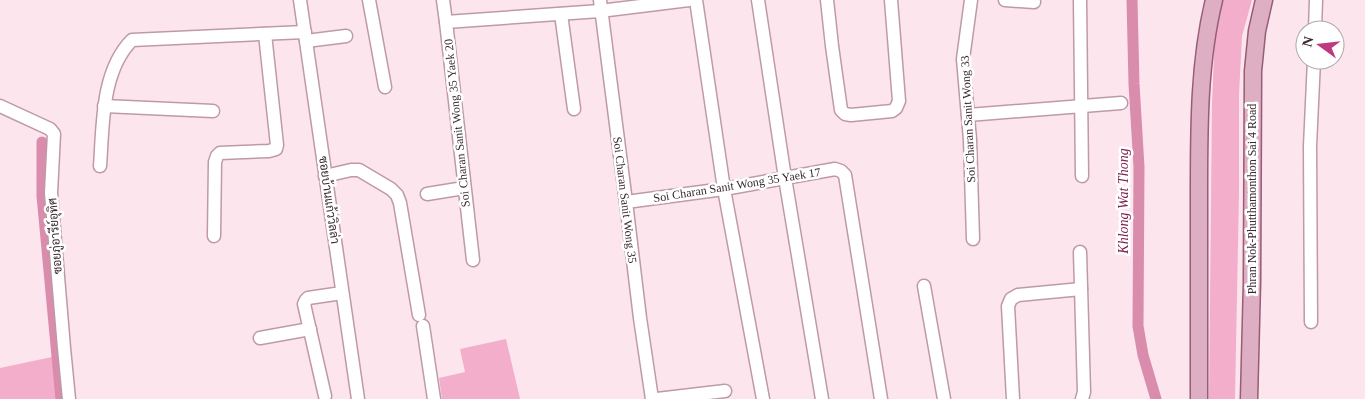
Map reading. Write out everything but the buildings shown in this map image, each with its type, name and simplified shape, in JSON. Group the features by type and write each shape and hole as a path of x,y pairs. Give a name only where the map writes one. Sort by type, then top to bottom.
{"main road":[{"path":"1200,399 1198,280 1201,112 1204,63 1214,0"},
{"name":"Phran Nok-Phutthamonthon Sai 4 Road","path":"1249,399 1252,282 1252,71 1257,30 1264,0"},
{"path":"1189,399 1198,280"},
{"path":"1252,282 1260,399"}],"street":[{"name":"ซอยบ้านแก้ววิลล่า","path":"300,0 358,399"},
{"path":"369,0 385,87"},
{"path":"443,0 446,22"},
{"name":"Soi Charan Sanit Wong 35 Yaek 20","path":"472,260 446,22 561,14 600,5 689,0"},
{"path":"696,0 724,189 763,399"},
{"path":"758,0 785,178 822,399"},
{"path":"827,0 841,110 845,114 851,115 892,111 896,108 899,101 891,0"},
{"name":"Soi Charan Sanit Wong 33","path":"971,0 963,60 970,140 973,239"},
{"path":"1005,0 1034,2"},
{"path":"1080,0 1082,176"},
{"path":"1315,20 1316,0"},
{"name":"Soi Charan Sanit Wong 35","path":"600,5 652,399"},
{"path":"561,14 574,108"},
{"path":"214,236 215,162 217,156 220,153 276,149 265,34"},
{"path":"100,166 104,106 108,87 116,63 125,47 132,40 265,34 346,36"},
{"path":"1311,322 1310,146 1314,70"},
{"path":"968,115 1121,103"},
{"name":"ซอยภู่อารีย์อุทิศ","path":"0,106 50,129 54,134 51,193 69,399"},
{"path":"104,106 213,111"},
{"path":"326,176 359,170 391,188 397,195 400,203 434,399"},
{"name":"Soi Charan Sanit Wong 35 Yaek 17","path":"626,202 724,189 835,170 841,171 845,175 881,399"},
{"path":"427,194 464,188"},
{"path":"1080,252 1084,392 1082,399"},
{"path":"924,286 944,399"},
{"path":"1013,399 1008,306 1011,299 1018,295 1081,289"},
{"path":"324,396 304,304 308,298 342,293"},
{"path":"260,338 310,329"},
{"path":"657,399 725,391"}],"shaded area":[{"path":"1223,0 1252,0 1242,36 1239,95 1235,399 1209,399 1212,104 1215,31"},
{"path":"506,339 520,399 442,399 439,378 465,372 460,349"},
{"path":"52,357 59,399 0,399 0,368"}],"waterway":[{"name":"Khlong Wat Thong","path":"1132,0 1134,84 1139,167 1138,326 1143,355 1156,399"},
{"path":"42,142 42,196 61,399"}]}
